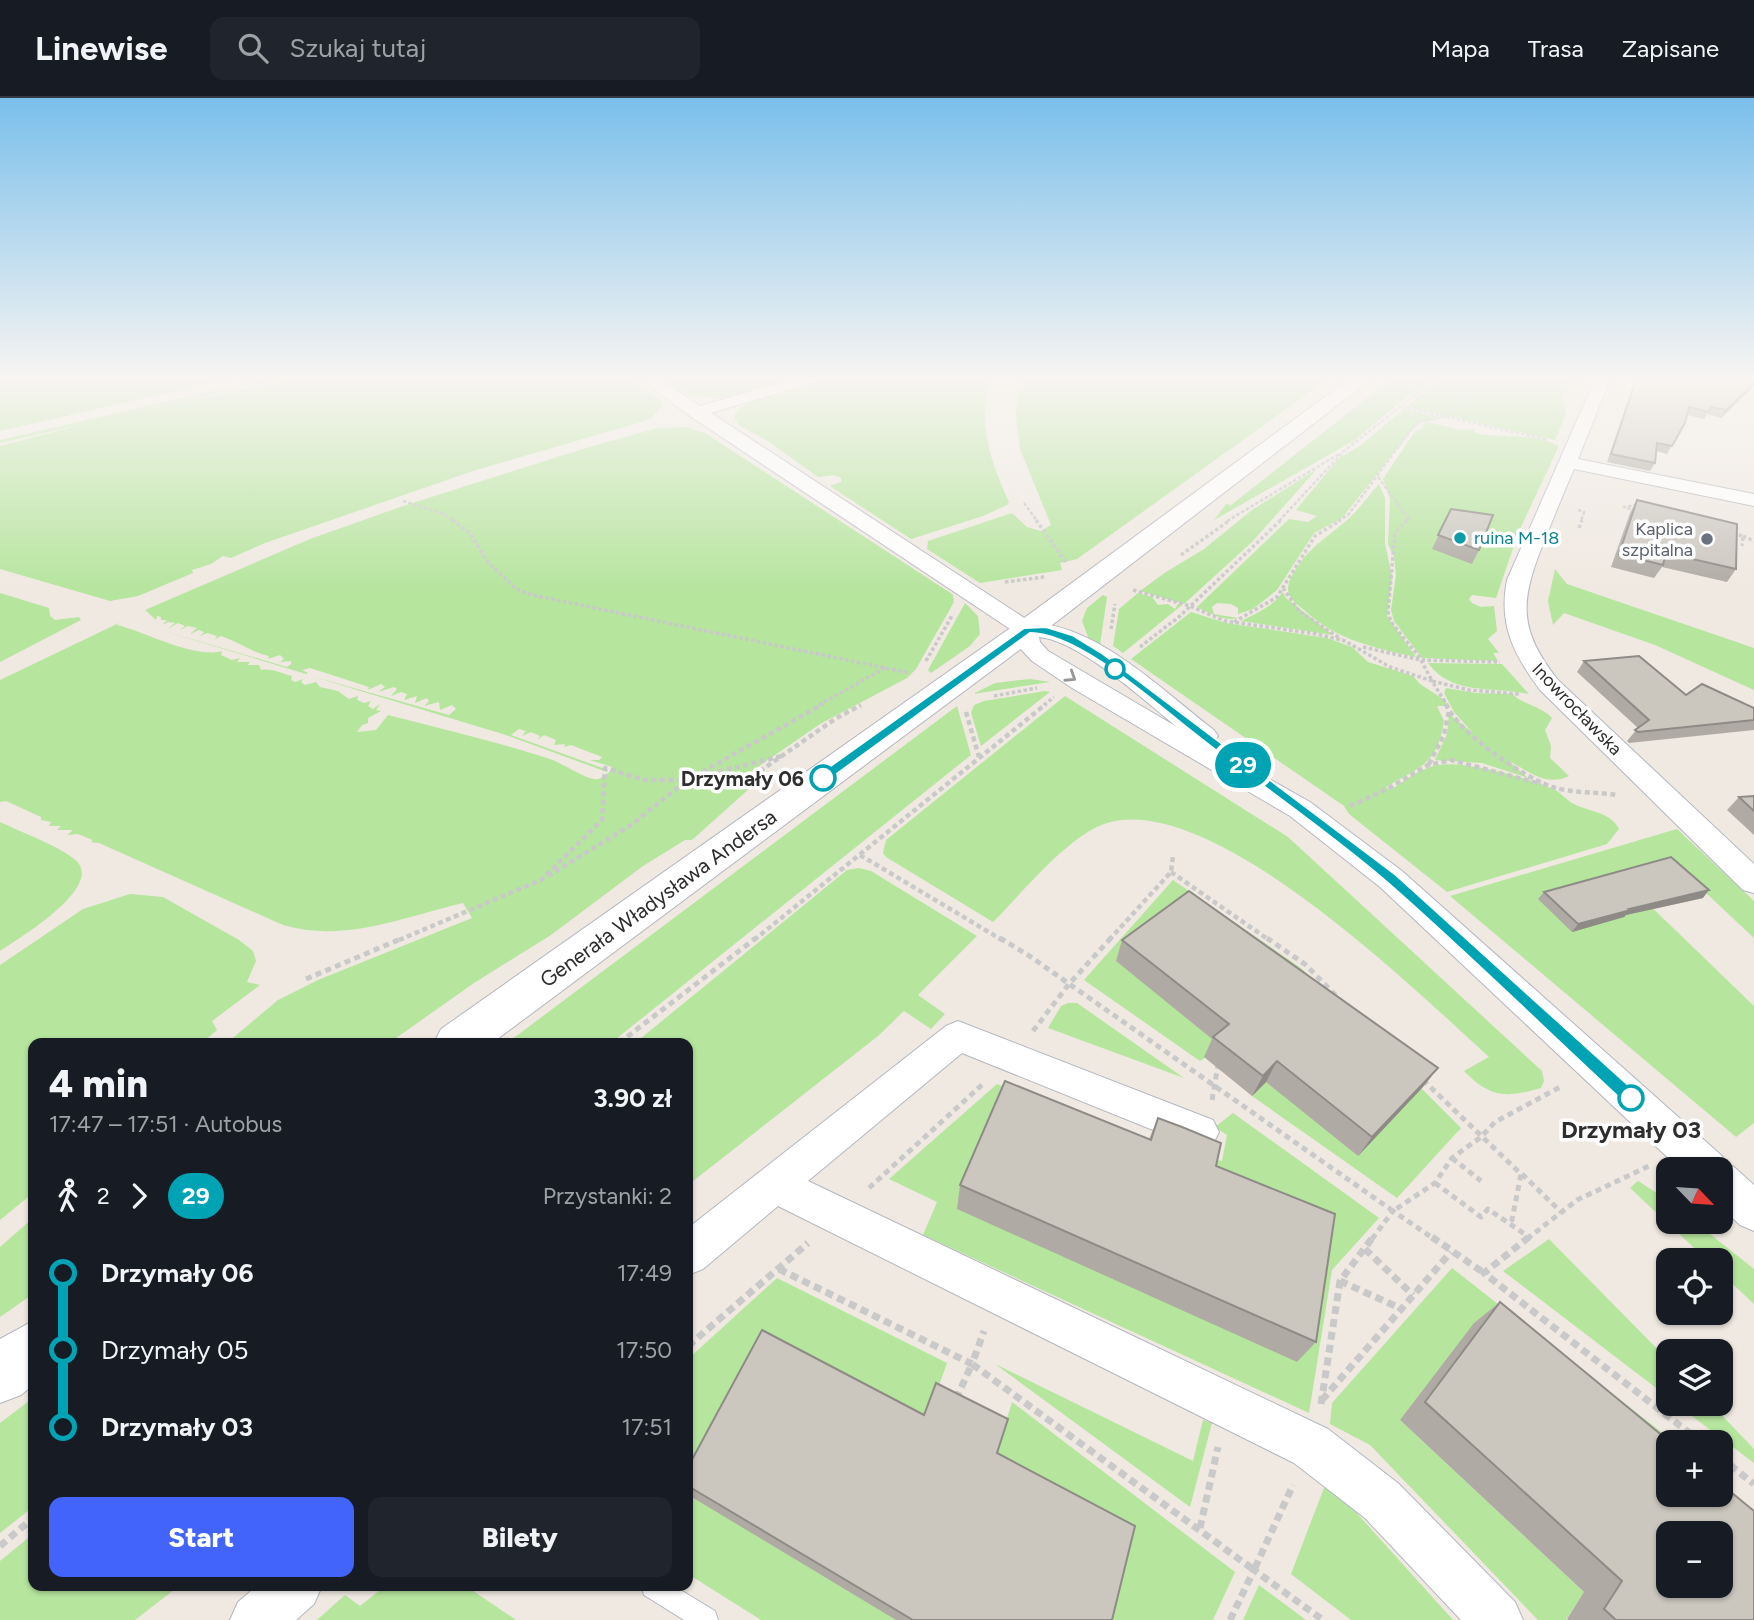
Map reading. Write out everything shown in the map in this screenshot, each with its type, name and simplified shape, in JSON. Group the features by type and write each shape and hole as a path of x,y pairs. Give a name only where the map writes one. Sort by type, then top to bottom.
{"main road":[{"name":"Generała Władysława Andersa","path":"464,1038 1027,630 1269,448"},
{"path":"0,1374 28,1354"}],"street":[{"path":"751,448 1027,630 1046,630 1068,638 1105,661 1391,879 1695,1157"},
{"name":"Inowrocławska","path":"1572,448 1522,569 1514,598 1516,632 1532,663 1574,709 1754,882"},
{"path":"1566,462 1754,500"},
{"path":"1027,630 1028,644 1040,656 1300,809"},
{"path":"693,1250 958,1036 1200,1132"},
{"path":"773,1184 1311,1446 1382,1501 1497,1620"},
{"path":"1733,1192 1754,1211"},
{"path":"256,1620 290,1591"}],"lane":[{"path":"661,1591 706,1620"}],"path":[{"path":"1175,559 1239,513 1348,448"},
{"path":"1233,622 1258,610 1279,595 1306,547 1319,532 1336,525 1348,515 1398,448"},
{"path":"1105,661 1154,637 1190,606 1276,524 1343,452"},
{"path":"1378,477 1408,518 1395,533 1393,544 1393,575 1388,612 1391,622 1421,660 1450,711 1467,731 1501,759 1552,787"},
{"path":"403,501 444,514 470,533 486,560 516,589 532,595 917,675 906,682"},
{"path":"1024,503 1065,560 1069,573"},
{"path":"1732,533 1754,541"},
{"path":"1742,546 1743,536"},
{"path":"1125,596 1143,583"},
{"path":"1283,587 1286,596 1345,641"},
{"path":"1133,590 1190,606 1206,615 1233,622 1317,634 1421,660 1532,663"},
{"path":"1105,661 1113,605 1119,600"},
{"path":"1355,645 1390,667 1432,681 1469,690 1514,693 1574,709"},
{"path":"306,979 541,880 631,825 690,778 886,667"},
{"path":"626,1038 860,855 1062,691 1082,683"},
{"path":"753,776 835,719 870,701"},
{"path":"963,701 979,757"},
{"path":"1428,765 1444,735 1450,711"},
{"path":"541,880 602,820 605,768 645,780 690,778 782,756"},
{"path":"1342,810 1390,788 1428,765 1451,760 1552,787 1669,802"},
{"path":"860,855 1028,955 1393,1211 1435,1183 1452,1158 1496,1122 1563,1086"},
{"path":"693,1342 838,1217 1011,1059 1069,984 1171,872 1173,856"},
{"path":"1171,872 1306,965 1344,1004"},
{"path":"1412,1070 1561,1213"},
{"path":"1553,1076 1572,1093"},
{"path":"1644,1156 1653,1164 1577,1200 1483,1273 1686,1430"},
{"path":"1452,1158 1481,1181"},
{"path":"1511,1225 1521,1174"},
{"path":"1435,1183 1481,1217 1488,1209 1529,1237"},
{"path":"1364,1249 1413,1295"},
{"path":"1321,1401 1451,1252"},
{"path":"779,1269 972,1364 999,1294"},
{"path":"1340,1281 1402,1309"},
{"path":"1200,1528 1227,1406"},
{"path":"1733,1467 1754,1484"},
{"path":"0,1546 28,1522"},
{"path":"1230,1620 1254,1570 1323,1620"}],"green space":[{"path":"0,448 551,448 473,471 265,543 231,558 223,556 211,564 192,570 193,573 138,596 110,601 0,569"},
{"path":"586,448 728,448 949,592 953,595 954,602 916,669 907,678 820,724 749,773 759,780 692,840 685,840 643,866 551,935 474,983 396,1038 233,1038 278,1000 318,980 472,918 463,903 352,930 306,930 283,925 99,843 91,842 93,840 78,834 67,835 73,830 57,830 61,826 49,826 51,822 41,820 41,817 6,801 0,802 0,680 119,623 117,625 184,648 222,651 221,655 232,660 240,658 237,662 250,662 248,665 259,665 261,670 273,670 292,676 291,680 295,682 303,679 301,682 305,685 316,682 320,687 338,691 349,699 358,696 357,700 364,703 371,701 368,706 373,709 380,704 376,710 381,711 368,718 368,723 362,725 357,732 376,730 388,715 554,760 594,779 599,779 611,771 612,767 590,760 599,760 602,757 571,745 554,745 556,740 544,735 537,740 540,736 531,732 522,736 526,731 519,729 511,735 608,770 607,772 506,735 311,676 449,715 456,709 452,705 440,710 439,702 424,706 429,701 427,698 415,703 417,696 404,700 407,694 401,692 391,696 397,689 394,687 378,692 385,687 381,684 368,690 369,687 310,668 302,670 308,673 306,674 154,628 287,667 291,664 291,661 280,662 284,659 280,655 268,659 269,656 221,636 215,639 217,636 207,633 200,636 204,632 199,630 190,634 197,628 188,626 180,630 185,626 178,623 167,629 175,623 162,625 167,620 161,620 161,617 157,616 156,620 145,610 310,539 403,506"},
{"path":"778,448 989,448 1009,502 983,516 911,539 830,486 841,482 841,478 834,475 818,477"},
{"path":"1232,448 1077,559 1060,563 1062,570 980,583 927,549 928,541 1012,513 1027,527 1041,531 1051,525 1020,449"},
{"path":"1304,448 1341,448 1214,520 1226,504 1231,505"},
{"path":"1356,448 1397,448 1342,518 1314,533 1277,590 1253,609 1238,614 1238,608 1231,604 1217,603 1212,607 1214,614 1238,618 1222,618 1197,607 1289,519 1308,522 1317,516 1296,510 1339,458"},
{"path":"1404,448 1558,448 1519,531 1496,598 1472,595 1469,599 1481,607 1494,606 1497,631 1488,639 1499,653 1493,653 1498,661 1422,658 1394,621 1391,610 1396,575 1394,557 1388,544 1390,499 1383,479"},
{"path":"1317,469 1252,542 1184,604 1140,591 1204,549 1252,510"},
{"path":"1379,484 1385,498 1385,544 1392,576 1387,616 1416,657 1371,646 1329,629 1293,601 1288,592 1289,581 1302,560 1350,517"},
{"path":"1555,569 1567,584 1754,648 1754,690 1655,645 1564,613 1553,625 1548,601"},
{"path":"1283,592 1286,598 1333,635 1241,621 1269,606"},
{"path":"0,593 49,608 50,616 55,620 79,617 81,620 0,662"},
{"path":"1138,593 1152,597 1158,605 1168,604 1175,609 1178,604 1182,605 1123,653 1113,646 1119,609"},
{"path":"1103,595 1107,597 1100,645 1090,642 1082,621 1087,608"},
{"path":"965,603 978,616 980,634 970,646 931,673 928,670"},
{"path":"1191,612 1226,623 1327,638 1352,647 1368,662 1413,676 1420,684 1446,701 1446,706 1437,706 1444,721 1432,756 1426,763 1386,787 1390,790 1431,767 1464,765 1514,775 1555,790 1572,803 1610,819 1619,829 1607,844 1447,892 1349,814 1344,806 1131,659"},
{"path":"1428,663 1502,664 1529,694 1461,685 1449,681"},
{"path":"1030,679 1050,682 973,694 995,683"},
{"path":"1446,688 1476,693 1513,694 1547,714 1552,718 1545,730 1551,746 1550,758 1569,776 1545,779 1509,761 1528,778 1482,763 1435,760 1447,734 1449,714 1472,732 1454,712 1444,693"},
{"path":"1050,692 981,746 971,713 974,705"},
{"path":"1065,696 1288,837 1542,1071 1544,1081 1541,1088 1518,1093 1499,1093 1473,1080 1464,1071 1489,1057 1412,987 1308,901 1252,864 1198,835 1148,821 1104,824 1060,853 993,922 886,857 883,853 886,840"},
{"path":"957,706 971,755 617,1038 514,1038"},
{"path":"0,822 65,853 73,858 81,869 80,882 71,895 41,923 0,951"},
{"path":"1677,829 1754,901 1754,938 1689,877 1640,896 1754,1006 1754,1123 1736,1137 1450,896"},
{"path":"859,868 871,871 977,936 918,995 945,1014 931,1029 904,1011 878,1036 693,1181 693,1038 641,1038 847,870"},
{"path":"1173,880 1301,968 1422,1089 1117,961 1222,1047 1200,1061 1084,980"},
{"path":"130,894 163,897 239,940 253,951 256,961 247,982 260,985 212,1021 217,1030 208,1038 28,1038 28,1197 0,1220 0,965 83,909"},
{"path":"1077,1003 1184,1078 1048,1028 1061,1006"},
{"path":"1264,1080 1422,1089 1461,1128 1397,1198 1252,1096"},
{"path":"997,1084 1147,1143 1199,1189 1208,1158 1222,1161 1227,1135 1215,1127 1233,1113 1379,1218 1332,1270 1309,1413 923,1235 937,1202 889,1179"},
{"path":"1638,1181 1656,1192 1656,1212 1630,1188"},
{"path":"28,1222 28,1297 0,1317 0,1247"},
{"path":"1679,1234 1710,1234 1728,1248 1694,1248"},
{"path":"1549,1239 1656,1348 1656,1388 1503,1271"},
{"path":"1733,1252 1754,1269 1754,1304 1733,1284"},
{"path":"1452,1268 1659,1430 1656,1430 1656,1441 1400,1420 1587,1595 1575,1606 1566,1620 1538,1620 1370,1445 1330,1424 1332,1403"},
{"path":"777,1278 947,1363 928,1416 896,1620 761,1620 693,1577 693,1354"},
{"path":"995,1364 1193,1461 1203,1420 1212,1423 1190,1507"},
{"path":"28,1402 28,1511 0,1533 0,1423"},
{"path":"1012,1402 1235,1572 1213,1620 1102,1620 987,1468 997,1451"},
{"path":"1692,1416 1722,1416 1754,1449 1754,1463 1733,1447 1733,1430 1710,1430"},
{"path":"1327,1480 1453,1620 1351,1620 1291,1574"},
{"path":"28,1538 28,1591 173,1591 135,1620 0,1620 0,1561"},
{"path":"1259,1585 1306,1620 1243,1620"},
{"path":"379,1591 473,1591 516,1620 317,1620 345,1595 360,1606"}],"building":[{"path":"1613,448 1656,448 1655,463 1611,454"},
{"path":"1637,500 1737,524 1736,569 1666,553 1663,565 1619,554"},
{"path":"1451,509 1493,515 1479,550 1438,535"},
{"path":"1639,656 1686,695 1702,684 1754,708 1754,720 1638,732 1635,730 1649,720 1584,661"},
{"path":"1754,796 1754,811 1739,797"},
{"path":"1671,857 1709,890 1578,924 1544,892"},
{"path":"1189,891 1438,1068 1372,1137 1277,1061 1263,1076 1213,1037 1229,1024 1122,940"},
{"path":"1005,1081 1151,1140 1158,1118 1182,1127 1221,1143 1216,1166 1335,1214 1316,1342 960,1185"},
{"path":"1500,1302 1656,1430 1656,1507 1733,1507 1733,1494 1754,1511 1754,1620 1616,1620 1604,1609 1622,1581 1425,1402"},
{"path":"762,1330 924,1415 936,1383 1008,1419 997,1453 1135,1526 1112,1620 913,1620 693,1489 693,1458"}],"bus line":[{"name":"29","path":"823,778 1027,630 1046,630 1068,638 1099,656 1391,879 1631,1098"}],"place":[{"name":"ruina M-18","path":"1460,538"},
{"name":"Kaplica szpitalna","path":"1707,539"},
{"name":"Drzymały 06","path":"823,778"},
{"name":"Drzymały 03","path":"1631,1098"}]}
